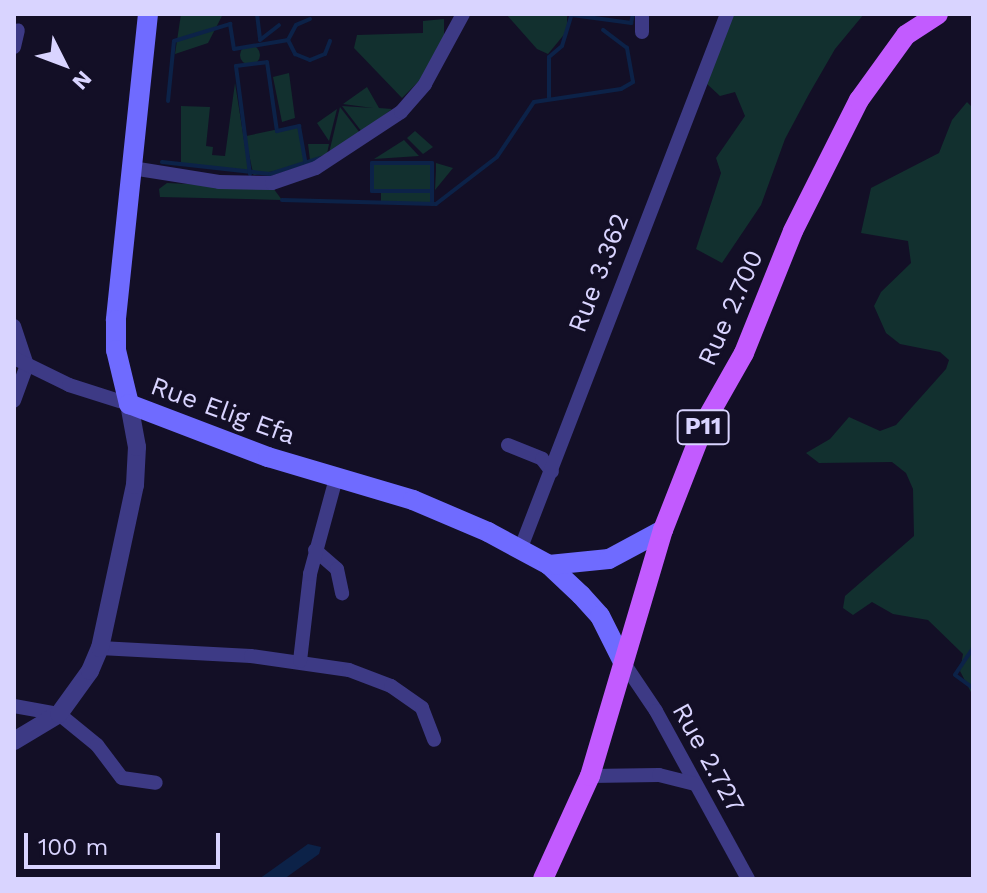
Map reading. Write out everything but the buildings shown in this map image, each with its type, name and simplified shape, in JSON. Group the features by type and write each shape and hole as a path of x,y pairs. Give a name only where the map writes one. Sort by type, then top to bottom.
{"main road":[{"name":"Rue Elig Efa","path":"148,14 116,350 129,404 336,478 451,515 549,565 600,616 623,662"},
{"name":"Rue 2.700","path":"543,879 590,776 663,530 706,420 744,353 793,231 859,100 906,35 938,14"},
{"path":"549,565 609,559 663,530"}],"street":[{"path":"132,168 219,182 272,183 316,168 401,112 425,84 463,14"},
{"path":"642,14 642,32"},
{"name":"Rue 3.362","path":"520,550 552,472 675,139 727,14"},
{"path":"14,47 18,30"},
{"path":"14,326 20,362 14,401"},
{"path":"14,741 59,714 90,671 100,648 135,485 137,447 129,404 69,385 20,362"},
{"path":"508,445 542,459 552,472"},
{"path":"300,661 315,550 336,478"},
{"path":"315,550 337,569 342,593"},
{"path":"100,648 300,661 349,670 391,686 422,708 434,740"},
{"name":"Rue 2.727","path":"623,662 748,879"},
{"path":"14,706 59,714 97,745 122,778 156,783"},
{"path":"590,776 659,775 695,784"}],"green space":[{"path":"181,14 223,14 208,43 175,54"},
{"path":"506,14 567,14 567,31 548,54 537,49"},
{"path":"730,14 864,14 835,49 809,94 785,139 761,205 722,263 696,249 721,173 716,158 745,116 735,92 720,96 706,83"},
{"path":"444,19 444,37 422,78 402,98 354,48 357,35 423,33 423,21"},
{"path":"250,45 257,48 260,55 257,62 250,65 243,62 240,55 243,48"},
{"path":"289,73 295,118 282,122 273,77"},
{"path":"235,83 249,172 181,164 181,106 210,107 206,146 213,147 212,155 225,156"},
{"path":"367,87 379,108 392,109 362,132 342,106 373,108 343,104"},
{"path":"967,102 973,108 973,696 960,671 963,654 928,620 893,614 872,602 853,615 843,608 845,596 914,536 913,489 906,473 892,462 819,463 806,453 830,439 849,417 880,431 896,425 946,369 949,360 940,352 900,344 886,333 874,306 881,292 911,263 908,241 861,233 871,188 939,153 952,120"},
{"path":"340,107 360,133 329,153"},
{"path":"337,109 329,141 317,123"},
{"path":"298,125 306,164 253,175 245,136"},
{"path":"415,131 433,147 423,154 407,138"},
{"path":"404,140 419,156 374,159"},
{"path":"308,144 329,144 327,154 310,160"},
{"path":"372,163 432,163 432,191 402,191 430,192 430,203 381,202 381,191 372,191"},
{"path":"436,163 453,168 435,190 436,170"},
{"path":"167,183 273,188 282,200 160,197 159,189"}],"water":[{"path":"308,844 321,847 319,854 284,879 259,879"}],"waterway":[{"path":"257,14 260,40 279,25"},
{"path":"549,99 549,57 562,46 572,14"},
{"path":"572,15 631,23 633,14"},
{"path":"310,19 296,25 288,40 295,54 310,60 325,54 330,41"},
{"path":"168,101 174,41 230,24 234,49 288,40"},
{"path":"282,200 436,204 497,157 534,102 621,89 633,82 627,48 603,30"},
{"path":"250,174 236,66 267,62 277,131 299,126 306,164"},
{"path":"162,162 270,174 320,158"},
{"path":"431,191 372,191 372,163 432,163 432,204"},
{"path":"973,648 955,675 973,688"}]}
